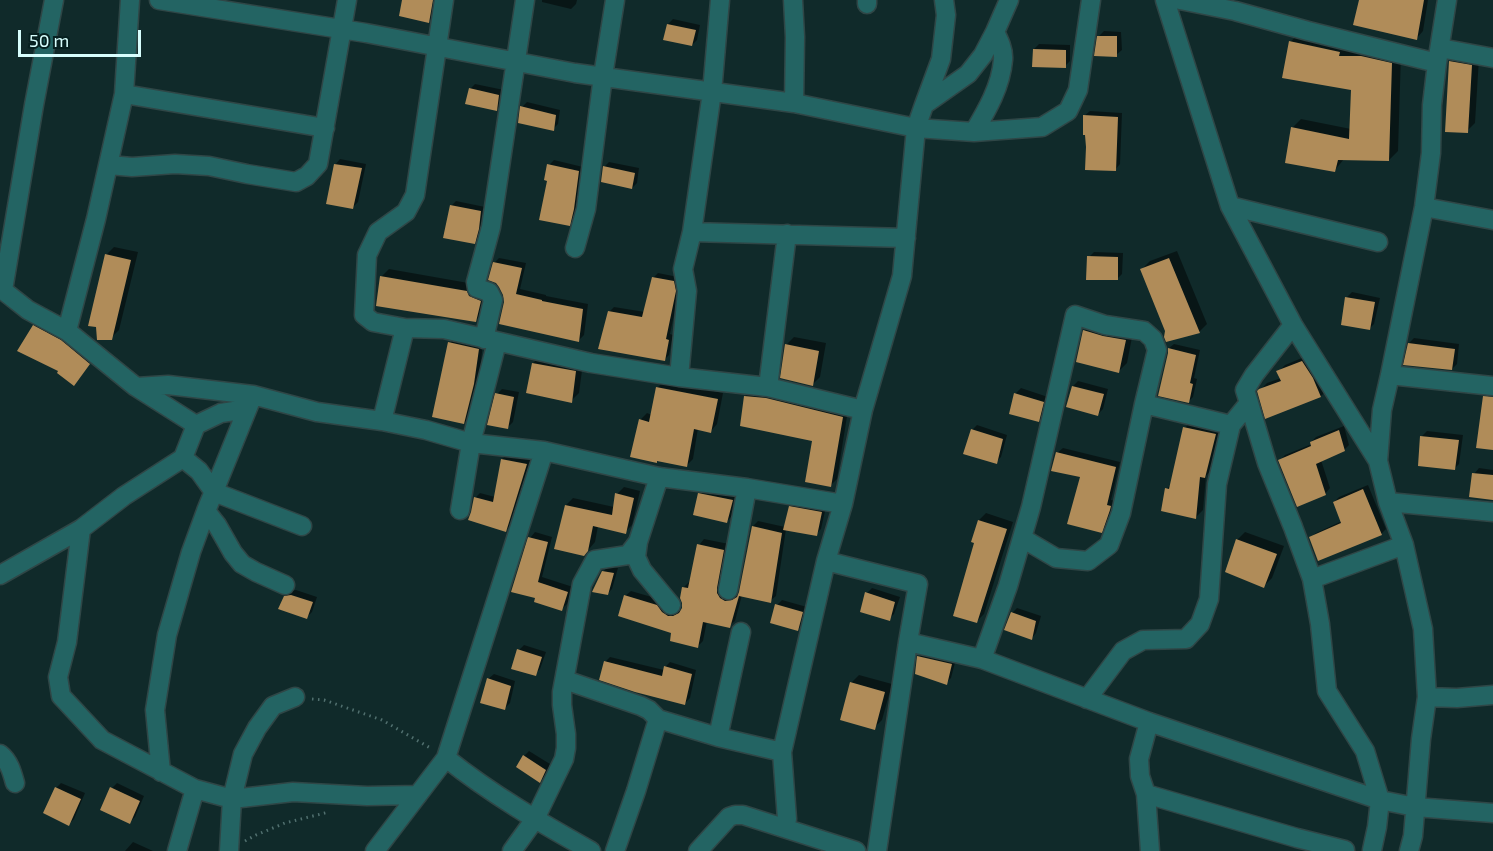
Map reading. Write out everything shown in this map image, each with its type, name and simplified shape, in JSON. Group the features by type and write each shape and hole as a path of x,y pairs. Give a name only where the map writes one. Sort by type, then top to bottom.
{"street":[{"path":"54,0 1,289 28,310 67,331 136,387 196,425"},
{"path":"67,331 109,165 124,94 130,0"},
{"path":"159,0 256,8 342,29 574,73 794,103 916,128 974,132 1042,127 1068,111 1078,90 1091,0"},
{"path":"109,165 209,166 296,182 308,176 318,164 348,0"},
{"path":"444,0 415,195 406,212 378,232 367,255 364,315 373,322 405,328 444,329 591,363 680,377 768,387 863,410"},
{"path":"460,510 491,340 494,300 489,292 477,288 476,282 491,227 525,0"},
{"path":"575,248 586,209 615,0"},
{"path":"680,377 687,291 683,269 692,232 712,92 720,0"},
{"path":"793,0 794,103"},
{"path":"785,828 787,819 783,752 826,561 843,504 863,410 902,276 916,128 941,59 946,15 944,0"},
{"path":"924,105 968,74 982,55 1010,0"},
{"path":"1166,0 1230,206 1293,325 1378,462 1388,502 1404,545 1423,629 1427,697 1413,836 1409,851"},
{"path":"1180,0 1235,11 1308,31 1438,56 1493,58"},
{"path":"1378,462 1382,410 1425,207 1431,153 1432,105 1447,0"},
{"path":"974,132 989,107 998,85 1004,58 1001,43 995,32"},
{"path":"124,94 326,128"},
{"path":"1230,206 1378,242"},
{"path":"1425,207 1493,220"},
{"path":"692,232 906,238"},
{"path":"768,387 787,234"},
{"path":"982,659 1008,586 1031,507 1075,315 1105,325 1144,331 1153,339 1157,350 1120,513 1109,545 1088,561 1056,558 1022,538"},
{"path":"1293,325 1245,390 1267,463 1312,579 1328,691 1365,751 1380,800 1372,850"},
{"path":"382,421 405,328"},
{"path":"1390,375 1493,386"},
{"path":"136,387 168,386 250,402 382,421 426,430 471,443 544,452 659,477 747,488 843,504"},
{"path":"0,575 81,529 124,496 183,458 196,425 250,402"},
{"path":"161,772 155,710 167,635 191,552 250,402"},
{"path":"1087,699 1123,651 1143,640 1186,639 1200,624 1209,599 1217,484 1231,425 1249,403"},
{"path":"1144,404 1231,425"},
{"path":"375,851 446,758 544,452"},
{"path":"183,458 199,471 214,492 302,526"},
{"path":"659,477 638,542 636,557 642,570 671,605"},
{"path":"728,590 747,488"},
{"path":"1388,502 1493,512"},
{"path":"206,512 242,564 285,585"},
{"path":"81,529 67,642 58,677 61,696 102,740 195,789 232,799 293,792 367,796 418,795"},
{"path":"512,851 535,819 564,759 566,734 562,705 582,584 595,560 628,555 638,542"},
{"path":"1312,579 1404,545"},
{"path":"826,561 918,584 877,851"},
{"path":"718,737 741,632"},
{"path":"908,642 982,659 1149,722 1380,800 1415,807 1493,813"},
{"path":"565,680 640,706 649,710 658,719 718,737 783,752"},
{"path":"1427,697 1493,696"},
{"path":"230,851 232,799 243,754 257,728 273,706 295,697"},
{"path":"615,851 658,719"},
{"path":"1149,722 1139,759 1140,776 1146,794 1150,851"},
{"path":"0,754 11,769 15,783"},
{"path":"446,758 466,774 535,819 591,851"},
{"path":"177,851 195,789"},
{"path":"1146,794 1343,851 1377,851"},
{"path":"698,851 729,817 735,815 743,815 856,851"}],"path":[{"path":"295,697 324,700 382,720 446,758"},
{"path":"230,851 256,835 285,823 337,809"}],"building":[{"path":"402,0 433,0 429,23 399,16"},
{"path":"1359,0 1424,0 1417,40 1353,25"},
{"path":"667,24 696,30 692,46 663,40"},
{"path":"1097,36 1117,36 1117,57 1094,56"},
{"path":"1289,41 1340,52 1339,56 1361,56 1392,63 1389,161 1338,160 1335,172 1285,163 1291,127 1349,139 1351,90 1282,78"},
{"path":"1033,49 1066,50 1066,68 1032,67"},
{"path":"1449,61 1472,65 1468,133 1445,132"},
{"path":"469,88 499,95 497,111 465,104"},
{"path":"520,106 556,115 554,131 518,123"},
{"path":"1083,115 1118,117 1116,171 1085,170 1086,147 1085,135 1083,135"},
{"path":"334,164 362,168 353,209 326,204"},
{"path":"547,164 579,171 570,226 539,220 547,181 544,180"},
{"path":"603,166 635,173 632,189 601,182"},
{"path":"450,205 481,211 475,244 443,238"},
{"path":"105,254 131,260 112,340 97,340 96,327 88,326"},
{"path":"1087,256 1118,257 1118,280 1086,280"},
{"path":"1169,258 1200,333 1166,342 1165,331 1140,269"},
{"path":"493,262 522,268 516,294 583,309 579,342 499,324 504,302 499,287 488,280"},
{"path":"380,276 467,291 469,296 481,301 476,322 376,306"},
{"path":"652,277 674,281 676,291 666,339 669,340 665,361 598,349 608,311 642,317"},
{"path":"1345,297 1375,302 1370,330 1341,325"},
{"path":"33,325 61,340 90,364 74,386 57,373 58,371 17,351"},
{"path":"1083,330 1126,340 1119,373 1076,362"},
{"path":"448,342 479,349 474,384 464,424 432,417"},
{"path":"1408,343 1455,349 1452,370 1403,365"},
{"path":"785,344 819,351 813,386 780,378"},
{"path":"1168,348 1196,355 1190,383 1193,384 1189,403 1158,396"},
{"path":"1302,361 1321,397 1265,419 1257,391 1281,381 1276,371"},
{"path":"532,363 576,371 572,403 526,393"},
{"path":"1072,386 1104,394 1098,416 1066,407"},
{"path":"656,387 718,399 711,433 694,429 687,467 630,457 639,419 649,422"},
{"path":"495,393 514,397 508,429 487,425"},
{"path":"1014,393 1044,402 1039,422 1009,414"},
{"path":"744,396 766,398 843,417 831,487 805,482 812,441 740,426"},
{"path":"1483,396 1493,397 1493,450 1476,448"},
{"path":"1183,427 1216,434 1205,478 1200,477 1196,519 1161,511 1165,488 1169,489"},
{"path":"971,429 1003,439 997,464 963,454"},
{"path":"1339,430 1345,451 1316,464 1326,495 1297,507 1278,460 1311,446 1310,442"},
{"path":"1420,436 1459,440 1455,470 1418,466"},
{"path":"1056,452 1116,467 1107,505 1111,506 1102,533 1067,524 1080,477 1051,471"},
{"path":"501,459 527,464 506,532 468,520 474,497 493,502"},
{"path":"1472,473 1493,475 1493,500 1469,497"},
{"path":"1363,489 1382,535 1318,561 1309,537 1341,523 1333,502"},
{"path":"615,493 634,498 626,534 593,526 588,551 584,556 554,549 565,505 612,515"},
{"path":"698,493 733,500 727,523 693,515"},
{"path":"789,506 822,512 817,536 783,530"},
{"path":"978,520 1007,529 977,623 953,616 974,543 971,542"},
{"path":"752,526 782,533 771,603 739,596 730,628 703,622 698,648 670,641 671,633 618,616 624,595 657,605 668,616 679,613 682,608 680,598 682,587 688,588 697,544 724,550 717,593 725,601 737,597"},
{"path":"528,537 548,542 538,582 568,592 562,611 534,602 535,598 511,592"},
{"path":"1236,539 1277,554 1264,588 1225,572"},
{"path":"602,571 614,573 608,595 592,592"},
{"path":"865,592 895,602 890,621 860,612"},
{"path":"291,595 313,602 307,619 278,609 284,596"},
{"path":"775,604 803,612 798,631 770,623"},
{"path":"1011,612 1036,621 1032,640 1004,630"},
{"path":"517,649 542,657 536,676 511,669"},
{"path":"917,656 952,664 947,685 915,674"},
{"path":"604,661 662,676 664,666 692,674 685,705 599,680"},
{"path":"487,678 511,686 505,710 480,703"},
{"path":"850,682 885,692 875,730 840,720"},
{"path":"523,755 546,770 540,783 516,767"},
{"path":"55,787 81,799 69,826 43,813"},
{"path":"110,787 140,801 130,824 100,810"}]}
